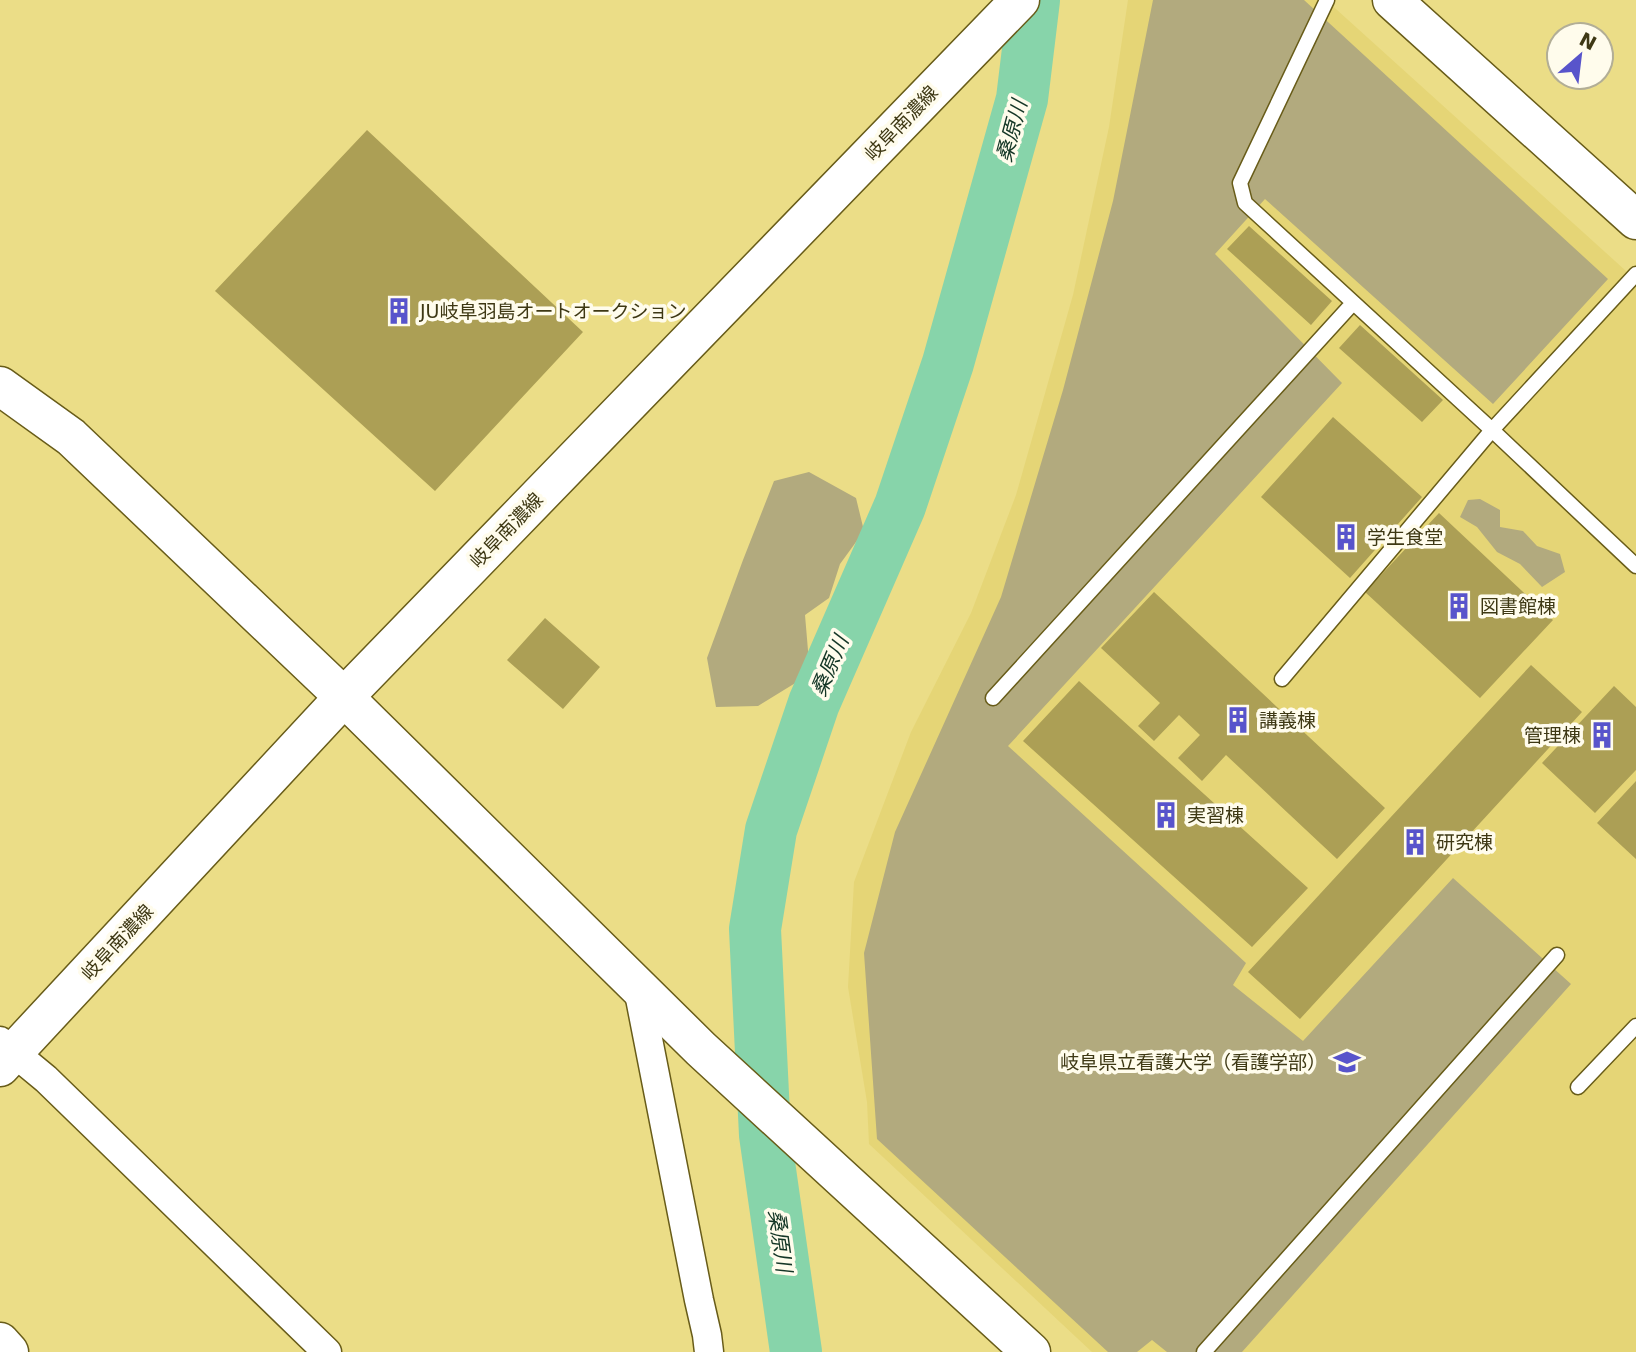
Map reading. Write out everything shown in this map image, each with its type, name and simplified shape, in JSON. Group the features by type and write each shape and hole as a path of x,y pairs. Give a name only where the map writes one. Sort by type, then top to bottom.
{"street":[{"path":"1392,0 1636,220"},
{"name":"岐阜南濃線","path":"5,1053 344,697 1010,10"},
{"path":"0,386 71,438 344,697 701,1049 1031,1352"},
{"path":"638,988 709,1352"},
{"path":"5,1053 46,1079 327,1352"},
{"path":"0,1342 9,1352"}],"lane":[{"path":"1327,0 1240,183 1245,203 1636,566"},
{"path":"1282,679 1492,430 1636,274"},
{"path":"993,698 1353,303"},
{"path":"1204,1352 1557,955"},
{"path":"1578,1087 1636,1026"}],"shaded area":[{"path":"1128,0 1326,0 1636,280 1636,1352 1092,1352 869,1144 867,1102 848,987 854,882 911,732 971,613 1016,495 1073,295 1109,127"},
{"path":"1153,0 1304,0 1608,279 1493,404 1265,199 1215,254 1342,383 1008,746 1246,963 1233,985 1303,1041 1453,878 1571,984 1242,1352 1167,1352 1152,1340 1137,1352 1108,1352 877,1139 864,953 895,832 1001,597 1063,390 1113,201"},
{"path":"809,472 856,498 864,531 840,564 829,598 805,615 810,674 758,706 716,707 707,658 774,481"},
{"path":"1480,499 1500,510 1500,527 1523,531 1537,546 1560,554 1565,572 1542,587 1520,564 1497,552 1477,527 1460,517 1468,500"}],"building":[{"name":"JU岐阜羽島オートオークション","path":"367,130 583,332 435,491 215,291"},
{"path":"1249,226 1332,301 1311,325 1227,249"},
{"path":"1360,325 1443,400 1422,422 1339,348"},
{"name":"学生食堂","path":"1333,417 1422,497 1350,578 1261,497"},
{"name":"図書館棟","path":"1439,513 1553,620 1480,698 1365,592"},
{"name":"講義棟","path":"1154,592 1385,808 1337,859 1226,755 1202,781 1178,758 1200,735 1179,715 1154,741 1138,726 1160,703 1101,648"},
{"path":"545,618 600,667 563,709 507,660"},
{"name":"研究棟","path":"1531,665 1582,712 1300,1019 1248,972"},
{"name":"実習棟","path":"1079,681 1308,888 1252,947 1023,741"},
{"name":"管理棟","path":"1614,686 1636,707 1636,770 1595,813 1542,763"},
{"path":"1636,781 1636,859 1597,823"}],"waterway":[{"name":"桑原川","path":"796,1352 765,1135 755,929 771,830 814,703 900,506 948,363 1022,99 1034,0"}],"place":[{"name":"JU岐阜羽島オートオークション","path":"399,311"},
{"name":"学生食堂","path":"1346,537"},
{"name":"図書館棟","path":"1459,606"},
{"name":"講義棟","path":"1238,720"},
{"name":"管理棟","path":"1602,735"},
{"name":"実習棟","path":"1166,815"},
{"name":"研究棟","path":"1415,842"},
{"name":"岐阜県立看護大学（看護学部）","path":"1347,1062"}]}
